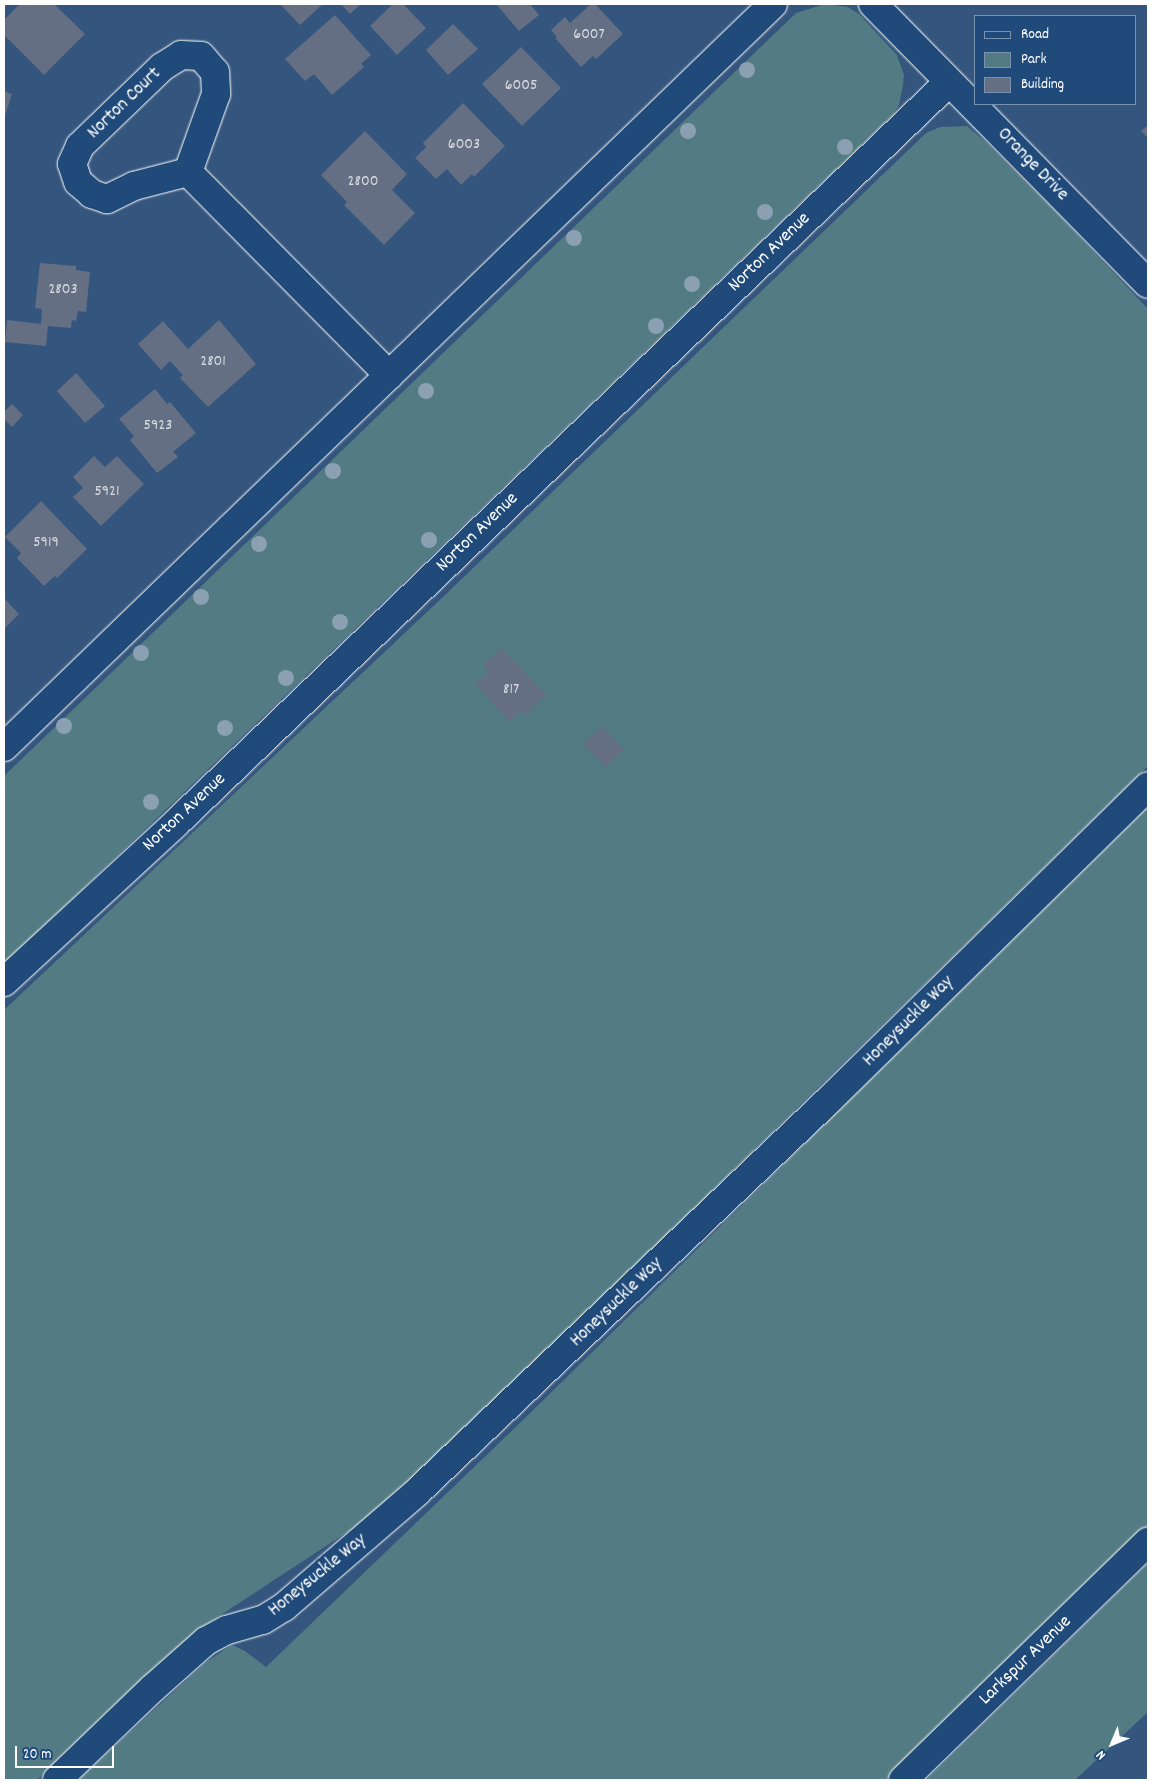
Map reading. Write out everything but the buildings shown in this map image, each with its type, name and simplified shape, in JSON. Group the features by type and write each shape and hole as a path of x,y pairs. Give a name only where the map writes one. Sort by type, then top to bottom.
{"street":[{"path":"4,747 773,4"},
{"name":"Orange Drive","path":"874,4 1148,284"},
{"name":"Norton Court","path":"181,55 201,56 214,72 216,94 188,172 134,186 106,199 92,194 78,182 72,164 80,146 162,67 181,55"},
{"name":"Norton Avenue","path":"4,982 174,824 949,82"},
{"path":"188,172 389,374"},
{"name":"Honeysuckle Way","path":"56,1780 153,1688 206,1641 227,1630 264,1620 284,1608 417,1492 830,1099 1148,786"},
{"name":"Larkspur Avenue","path":"903,1780 1148,1542"}],"green space":[{"path":"825,4 848,7 859,14 897,55 904,75 899,105 894,114 4,964 4,776 796,13"},
{"path":"967,126 987,143 1057,213 1148,309 1148,766 590,1310 391,1498 355,1527 195,1632 37,1780 4,1780 4,1010 444,596 926,133 940,127"},
{"path":"1148,807 1148,1526 886,1780 78,1780 205,1663 232,1645 245,1651 266,1667 524,1419"},
{"path":"1148,1563 1148,1712 1075,1780 926,1780"}]}
